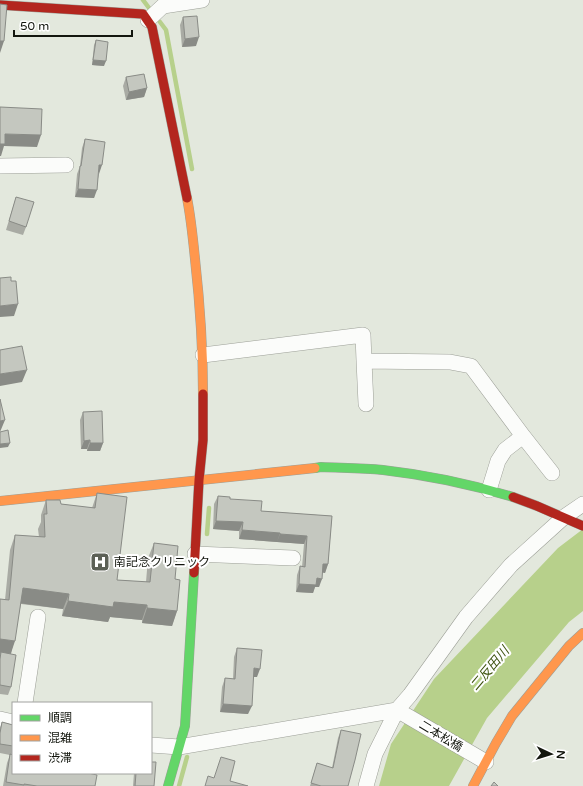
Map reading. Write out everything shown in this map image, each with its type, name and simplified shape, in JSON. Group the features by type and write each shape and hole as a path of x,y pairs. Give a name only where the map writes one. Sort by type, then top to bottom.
{"street":[{"path":"148,20 169,2 202,0"},
{"path":"0,5 143,14 152,27 190,211 198,284 203,355 203,440 199,480 184,726 188,746 168,786"},
{"path":"0,166 66,165"},
{"path":"203,355 363,335 366,404"},
{"path":"364,361 450,362 471,366 552,473"},
{"path":"489,490 498,461 505,450 523,436"},
{"path":"0,501 321,467 390,471 467,484 525,501 583,526"},
{"path":"366,786 375,754 397,710 410,695 471,611 511,565 564,517 583,504"},
{"path":"195,554 293,558"},
{"path":"25,702 38,618"},
{"path":"473,786 512,716 569,646 583,633"},
{"path":"152,745 188,746 397,710"},
{"name":"二本松橋","path":"397,710 486,762"},
{"path":"0,719 12,722"}],"water":[{"name":"二反田川","path":"583,529 583,611 569,622 487,718 449,786 379,786 391,744 434,679 558,548"}],"building":[{"path":"0,4 7,5 4,41 0,41"},
{"path":"197,16 199,37 185,39 183,17"},
{"path":"96,40 108,42 106,61 93,60"},
{"path":"144,74 147,88 129,92 126,77"},
{"path":"0,107 42,109 41,135 5,134 5,144 0,144"},
{"path":"85,139 105,142 102,165 99,165 97,190 78,189 80,166"},
{"path":"16,197 34,202 26,227 9,221"},
{"path":"11,277 11,281 16,281 18,304 0,306 0,278"},
{"path":"22,346 27,370 0,374 0,350"},
{"path":"0,399 5,420 0,421"},
{"path":"102,411 103,443 90,443 90,440 84,441 83,412"},
{"path":"8,430 10,443 0,444 0,432"},
{"path":"97,493 127,497 117,580 150,582 154,543 178,546 175,579 180,580 177,611 147,608 147,605 114,602 113,607 68,601 69,594 23,588 15,641 0,639 0,599 9,600 15,535 45,537 44,514 47,514 46,500 60,500 61,504 95,508"},
{"path":"218,496 230,497 230,499 262,501 261,511 332,516 328,564 323,564 322,579 317,578 316,585 299,584 300,566 305,567 307,536 242,530 243,522 216,521"},
{"path":"237,648 262,650 260,669 254,668 252,706 223,704 225,678 235,679"},
{"path":"1,652 16,655 11,687 0,685"},
{"path":"2,722 12,725 12,746 0,744"},
{"path":"341,730 361,734 348,786 321,786 311,783 317,763 333,768"},
{"path":"10,754 12,755 12,774 97,775 95,786 37,786 6,782"},
{"path":"221,757 235,761 230,781 248,786 205,786 208,776 214,778"},
{"path":"152,762 156,762 154,786 135,786 136,774 152,774"},
{"path":"494,782 498,786 491,786"}],"waterway":[{"path":"143,0 149,8"},
{"path":"160,22 166,30 192,169"},
{"path":"207,534 209,508"},
{"path":"179,786 187,757"}],"traffic: fast":[{"path":"315,468 360,468 416,474 448,480 513,497"},
{"path":"168,786 185,726 194,573"}],"traffic: slow":[{"path":"187,198 192,228 198,293 202,343 203,394"},
{"path":"0,501 315,468"},
{"path":"473,786 512,716 569,646 583,633"}],"traffic: jam":[{"path":"0,5 143,14 152,27 187,198"},
{"path":"194,573 199,480 203,440 203,394"},
{"path":"513,497 583,526"}],"place":[{"name":"南記念クリニック","path":"100,562"}]}
